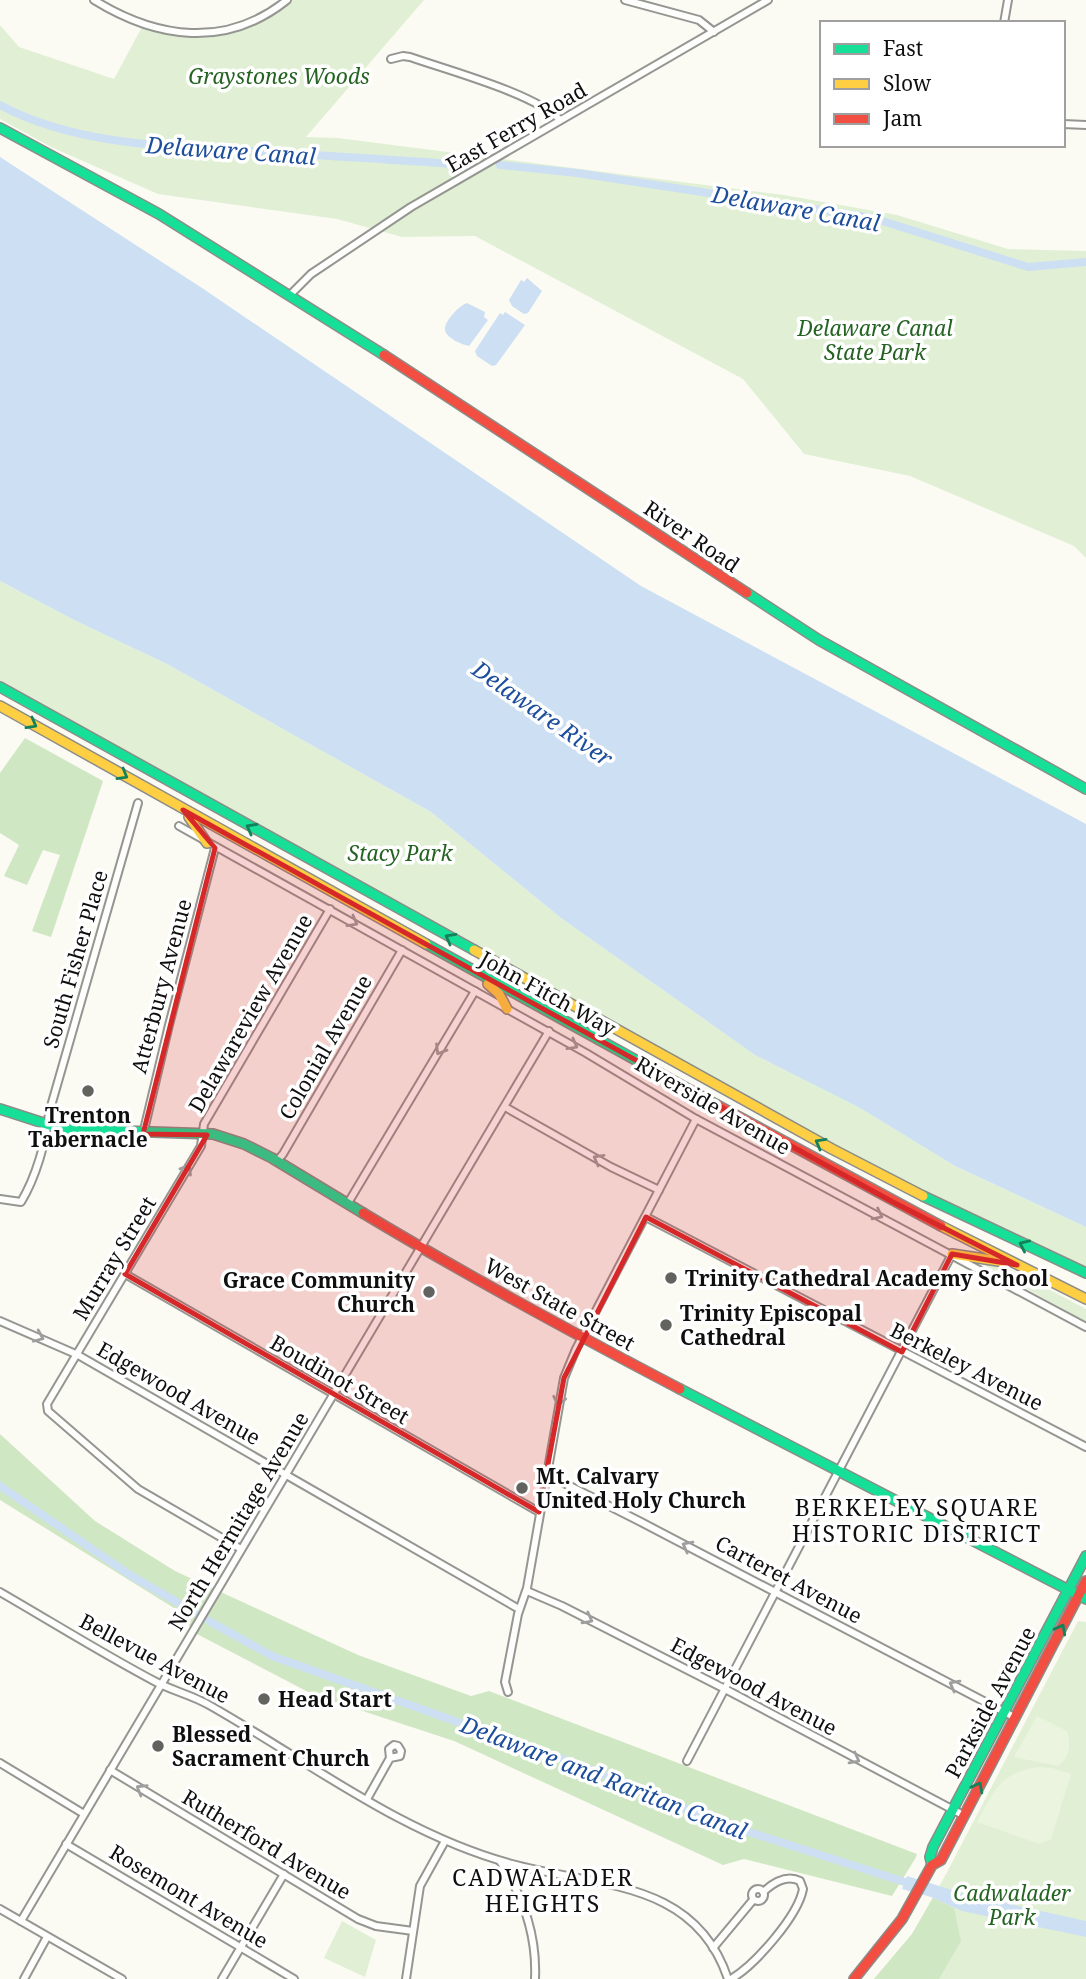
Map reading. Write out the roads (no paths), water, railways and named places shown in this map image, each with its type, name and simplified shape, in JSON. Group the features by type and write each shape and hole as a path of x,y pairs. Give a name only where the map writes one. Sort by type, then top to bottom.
{"main road":[{"name":"River Road","path":"0,128 127,194 185,230 445,394 819,640 1086,789"},
{"name":"John Fitch Way","path":"0,687 832,1149 966,1218 1086,1273"},
{"name":"John Fitch Way","path":"0,706 479,975 891,1201 1086,1299"},
{"path":"183,810 211,845"},
{"path":"479,975 499,994 507,1009"},
{"name":"West State Street","path":"0,1108 47,1126 76,1131 203,1134 228,1138 277,1161 421,1248 582,1337 1082,1597"},
{"path":"952,1254 1017,1265"},
{"name":"Parkside Avenue","path":"932,1866 930,1857 933,1847 1086,1556"},
{"name":"Parkside Avenue","path":"854,1979 902,1919 932,1866 941,1860 1014,1717 1082,1597 1086,1581"}],"street":[{"path":"94,0 143,25 188,33 236,27 273,11 287,0"},
{"path":"625,0 699,20 714,32"},
{"name":"East Ferry Road","path":"289,296 311,275 411,207 768,0"},
{"path":"1004,21 1008,0"},
{"path":"391,59 410,57 477,81 539,104 560,120"},
{"path":"1065,124 1086,125"},
{"name":"South Fisher Place","path":"0,1199 21,1202 30,1181 138,803"},
{"name":"Riverside Avenue","path":"179,827 549,1031 696,1119 1086,1327"},
{"name":"Atterbury Avenue","path":"143,1133 211,845"},
{"name":"Delawareview Avenue","path":"203,1134 204,1124 213,1108 330,909"},
{"name":"Colonial Avenue","path":"277,1161 402,950"},
{"path":"348,1203 475,991"},
{"name":"North Hermitage Avenue","path":"21,1921 549,1031"},
{"path":"505,1107 611,1167 659,1190"},
{"path":"508,1692 505,1682 519,1609 527,1591 564,1378 582,1337 696,1119"},
{"name":"Murray Street","path":"203,1134 201,1146 47,1404 48,1411 138,1489 241,1549"},
{"name":"Berkeley Avenue","path":"646,1217 1086,1447"},
{"path":"687,1761 952,1254"},
{"name":"Boudinot Street","path":"125,1274 539,1513"},
{"name":"Edgewood Avenue","path":"0,1321 78,1355 519,1609"},
{"name":"Carteret Avenue","path":"546,1475 1014,1717"},
{"name":"Edgewood Avenue","path":"527,1591 725,1689 963,1815"},
{"name":"Bellevue Avenue","path":"0,1592 162,1685 208,1704 367,1799 445,1841 500,1861 626,1888 659,1899 691,1920 713,1948 729,1979"},
{"path":"367,1799 390,1758"},
{"path":"0,1763 84,1814"},
{"name":"Rutherford Avenue","path":"110,1770 365,1922 413,1931"},
{"path":"405,1979 420,1886 445,1841"},
{"name":"Rosemont Avenue","path":"66,1844 295,1979"},
{"path":"500,1861 517,1888 530,1927 534,1979"},
{"path":"222,1979 284,1874"},
{"path":"713,1948 753,1900 751,1895 754,1890 763,1892 775,1882 792,1878 800,1881 803,1888 789,1917 748,1966 729,1979"},
{"path":"0,1909 122,1979"},
{"path":"24,1979 47,1937"}],"water":[{"name":"Delaware River","path":"0,157 202,288 641,586 1086,824 1086,1227 955,1166 860,1108 755,1055 561,918 431,812 167,664 0,581"},
{"path":"527,278 542,291 528,313 524,314 512,306 509,300 521,280 524,282"},
{"path":"467,303 485,312 484,317 488,320 469,346 451,338 445,330 453,314"},
{"path":"505,312 525,325 496,365 492,366 477,356 475,351 500,313 503,315"},
{"path":"907,1876 965,1894 1086,1921 1086,1937 962,1911 931,1897 902,1889"}],"waterway":[{"name":"Delaware Canal","path":"0,105 30,119 62,129 130,142 468,165"},
{"name":"Delaware Canal","path":"500,165 577,173 873,218 1028,267 1086,262"},
{"name":"Delaware and Raritan Canal","path":"0,1486 130,1575 196,1613"},
{"name":"Delaware and Raritan Canal","path":"209,1621 272,1656 582,1766 721,1823 914,1885"}],"place":[{"name":"Trenton Tabernacle","path":"88,1091"},
{"name":"Trinity Cathedral Academy School","path":"671,1278"},
{"name":"Grace Community Church","path":"429,1292"},
{"name":"Trinity Episcopal Cathedral","path":"666,1325"},
{"name":"Mt. Calvary United Holy Church","path":"522,1488"},
{"name":"Head Start","path":"264,1699"},
{"name":"Blessed Sacrament Church","path":"158,1746"}],"district":[{"name":"BERKELEY SQUARE HISTORIC DISTRICT","path":"917,1520"},
{"name":"CADWALADER HEIGHTS","path":"543,1890"}],"park label":[{"name":"Graystones Woods","path":"279,76"},
{"name":"Delaware Canal State Park","path":"875,340"},
{"name":"Stacy Park","path":"400,853"},
{"name":"Cadwalader Park","path":"1012,1905"}]}
